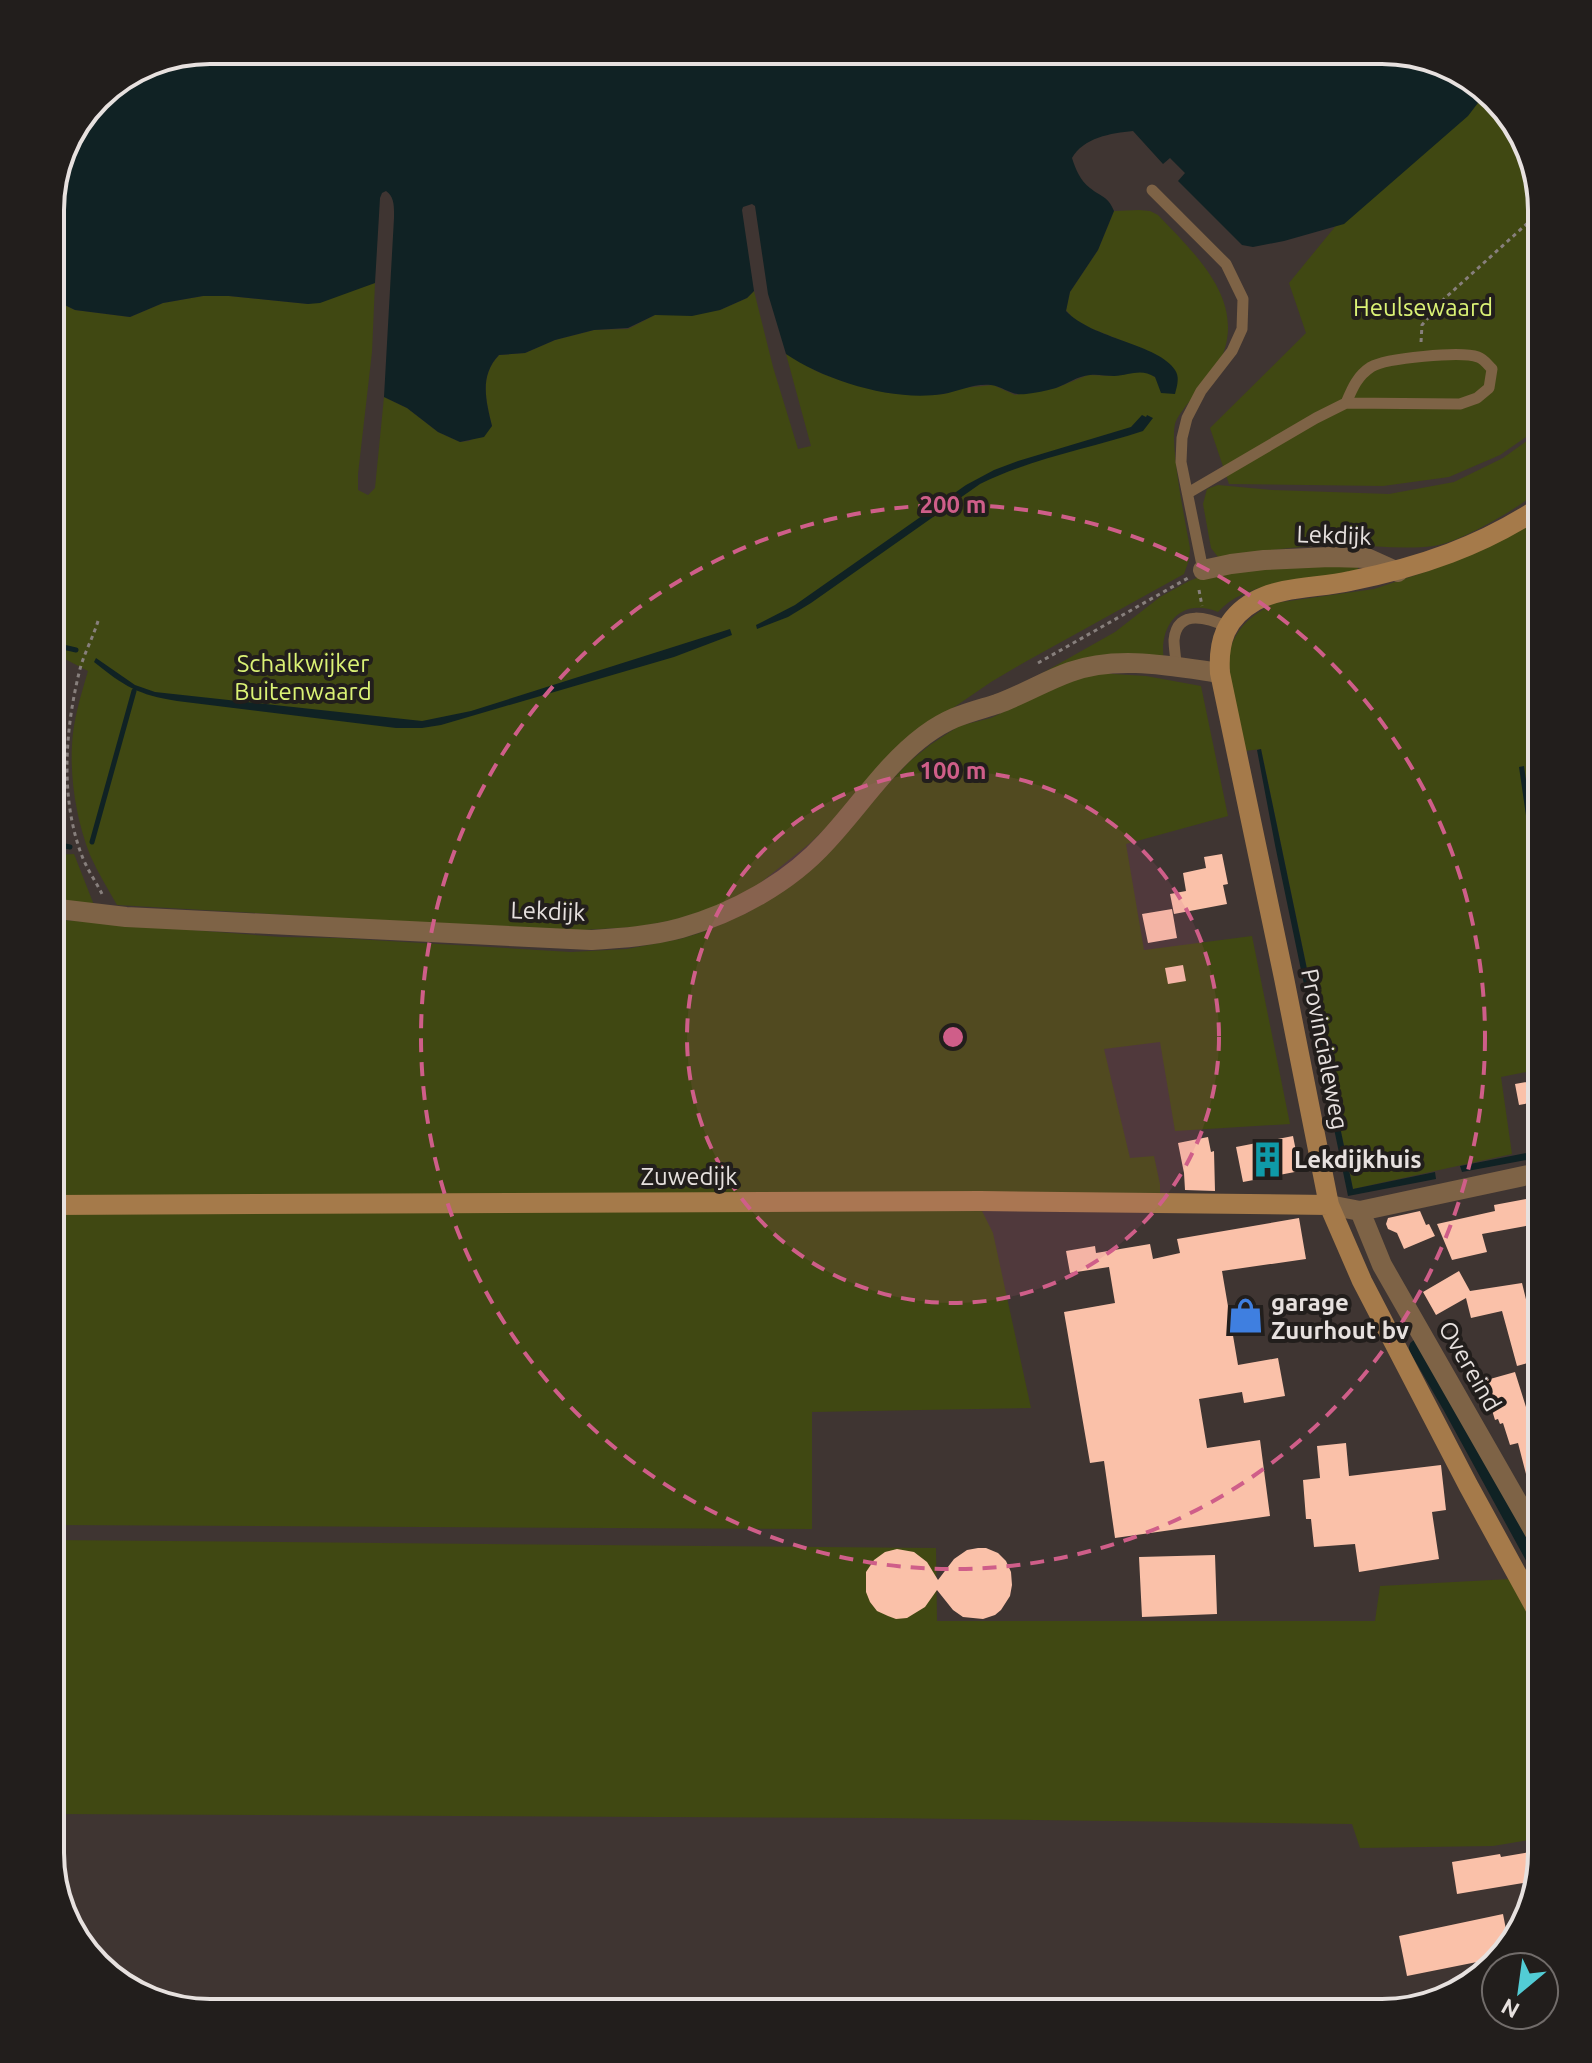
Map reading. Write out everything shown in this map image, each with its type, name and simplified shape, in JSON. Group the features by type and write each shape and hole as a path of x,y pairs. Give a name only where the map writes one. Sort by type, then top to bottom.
{"street":[{"name":"Lekdijk","path":"1199,576 1231,564 1330,557 1367,558 1398,572 1487,539 1528,515"},
{"path":"1228,627 1240,611 1256,600 1278,593 1398,572"},
{"name":"Provincialeweg","path":"1228,627 1219,651 1220,673 1329,1205 1355,1268 1528,1594"},
{"name":"Lekdijk","path":"64,910 126,917 591,940 680,928 741,905 792,872 824,844 903,755 924,735 946,721 998,703 1072,671 1116,662 1220,673"},
{"path":"1329,1205 1360,1211 1528,1175"},
{"name":"Zuwedijk","path":"64,1205 980,1201 1329,1205"},
{"name":"Overeind","path":"1360,1211 1382,1265 1528,1520"}],"lane":[{"path":"1152,190 1226,264 1243,299 1242,329 1232,351 1201,391 1187,418 1182,438 1181,462 1199,576"},
{"path":"1188,493 1346,403 1460,404 1477,398 1489,388 1492,369 1481,358 1460,353 1373,365 1358,377 1346,403"},
{"path":"1176,666 1174,640 1176,632 1186,620 1203,618 1228,627"}],"path":[{"path":"1421,357 1422,325 1444,299 1528,223"},
{"path":"1038,663 1199,576 1201,602"},
{"path":"98,621 76,685 68,731 68,789 72,822 82,856 113,915"}],"green space":[{"name":"Heulsewaard","path":"1474,97 1498,121 1517,154 1527,191 1528,436 1500,455 1449,477 1383,486 1229,484 1210,428 1306,333 1289,283 1343,217 1472,104"},
{"name":"Schalkwijker Buitenwaard","path":"1114,211 1150,211 1158,215 1205,267 1225,306 1228,327 1225,349 1214,372 1179,415 1174,430 1178,482 1190,548 1184,574 991,682 912,736 830,824 754,888 718,906 674,920 636,927 563,931 117,905 90,855 81,829 73,787 73,736 88,671 64,659 64,305 75,310 130,317 163,303 203,296 308,304 375,283 372,352 358,474 358,490 368,495 375,488 384,397 407,408 438,432 460,442 469,441 492,426 486,380 499,355 525,353 555,340 594,330 628,329 655,315 720,310 747,298 754,291 798,449 811,446 786,354 818,372 889,393 944,394 963,388 993,385 1015,395 1056,388 1088,375 1114,376 1136,371 1148,372 1175,393 1138,347 1090,328 1066,310 1070,292 1098,250"},
{"path":"1528,440 1528,499 1490,523 1446,543 1410,548 1310,546 1218,557 1211,548 1203,504 1207,489 1218,485 1389,494 1454,482 1503,458"},
{"path":"1528,522 1528,1072 1501,1077 1512,1154 1353,1189 1261,749 1245,751 1230,672 1230,653 1242,627 1257,613 1275,603 1374,589 1434,569"},
{"path":"1358,564 1358,570 1284,582 1247,592 1231,600 1218,612 1205,608 1183,611 1175,617 1165,636 1164,661 1016,688 1115,632 1160,597 1217,570"},
{"path":"1096,673 1146,676 1201,686 1228,816 1126,844 1144,950 1252,936 1290,1124 1175,1131 1160,1042 1104,1049 1130,1158 1154,1156 1160,1195 64,1197 64,920 281,937 571,952 627,949 680,939 749,912 930,745 959,726 991,718 1058,686"},
{"path":"64,854 74,854 94,905 64,902"},
{"path":"980,1207 993,1233 1031,1408 812,1412 812,1529 64,1525 64,1211"},
{"path":"64,1540 936,1548 937,1621 1375,1621 1380,1586 1510,1579 1528,1609 1528,1840 1493,1846 1360,1848 1352,1824 64,1814"}],"shaded area":[{"path":"1391,64 1438,75 1479,102 1468,116 1344,224 1253,247 1242,245 1178,181 1185,173 1170,158 1163,164 1133,131 1098,138 1077,151 1072,158 1081,178 1107,200 1114,211 1098,250 1070,292 1066,311 1077,321 1167,361 1177,376 1175,394 1161,393 1155,377 1140,372 1085,376 1056,388 1026,394 985,385 924,396 882,392 821,373 786,354 768,294 755,206 752,204 742,210 754,291 747,298 720,310 692,316 655,315 628,328 594,330 555,340 525,353 499,355 486,380 492,426 484,437 460,442 438,432 407,408 384,397 394,218 392,200 386,191 380,198 375,283 320,303 203,296 163,303 130,317 75,310 64,305 64,201 75,154 94,121 114,100 146,79 191,65"},
{"path":"1142,415 1153,418 1143,431 1040,461 980,484 811,603 788,617 757,629 756,625 795,605 966,485 1018,461 1131,427"},
{"path":"730,629 732,635 674,657 422,728 396,728 163,699 132,688 94,662 96,658 135,685 155,692 422,721 471,711"},
{"path":"1261,749 1353,1189 1435,1172 1436,1179 1348,1196 1275,845 1257,750"},
{"path":"1524,766 1528,830 1519,767"},
{"path":"1528,1153 1528,1160 1462,1172 1460,1166"}],"building":[{"path":"1222,854 1228,884 1223,885 1227,904 1174,914 1170,894 1186,891 1183,873 1206,868 1204,857"},
{"path":"1172,909 1177,938 1148,943 1142,914"},
{"path":"1183,965 1186,981 1168,984 1165,968"},
{"path":"1528,1082 1528,1103 1519,1105 1515,1084"},
{"name":"Lekdijkhuis","path":"1293,1136 1300,1171 1243,1182 1236,1147"},
{"path":"1208,1137 1211,1152 1214,1151 1215,1191 1185,1190 1178,1143"},
{"path":"1526,1199 1528,1226 1482,1234 1487,1252 1452,1260 1437,1224 1495,1211 1494,1205"},
{"path":"1420,1211 1435,1236 1404,1249 1397,1233 1388,1229 1388,1218"},
{"path":"1299,1218 1306,1259 1222,1271 1238,1365 1278,1358 1285,1396 1244,1403 1242,1392 1199,1399 1207,1448 1260,1440 1270,1516 1115,1538 1104,1461 1090,1463 1064,1312 1115,1303 1109,1267 1070,1273 1066,1251 1095,1246 1096,1253 1150,1244 1153,1259 1180,1253 1177,1239"},
{"path":"1459,1271 1470,1291 1522,1283 1528,1308 1528,1363 1517,1366 1502,1311 1471,1318 1466,1298 1436,1315 1423,1292"},
{"path":"1515,1372 1528,1407 1528,1474 1518,1443 1510,1445 1503,1423 1495,1420 1483,1381"},
{"path":"1346,1443 1349,1476 1441,1465 1446,1510 1432,1512 1439,1559 1359,1572 1355,1544 1314,1547 1311,1519 1306,1519 1303,1480 1320,1478 1317,1446"},
{"path":"978,1548 998,1553 1011,1572 1010,1596 995,1615 983,1619 963,1617 937,1590 925,1607 907,1618 888,1616 877,1611 870,1602 866,1592 866,1572 874,1560 885,1552 897,1549 914,1552 927,1562 938,1580 954,1559 967,1550"},
{"path":"1215,1555 1217,1614 1142,1617 1139,1557"},
{"path":"1528,1852 1525,1883 1457,1894 1452,1862 1500,1854 1501,1857"},
{"path":"1503,1914 1506,1929 1490,1951 1480,1951 1479,1962 1407,1976 1399,1936"}],"waterway":[{"path":"64,647 76,650"},
{"path":"92,842 134,691"},
{"path":"64,846 70,847"},
{"path":"1418,1348 1528,1545"}],"place":[{"name":"Lekdijkhuis","path":"1268,1159"},
{"name":"garage Zuurhout bv","path":"1245,1316"}]}
